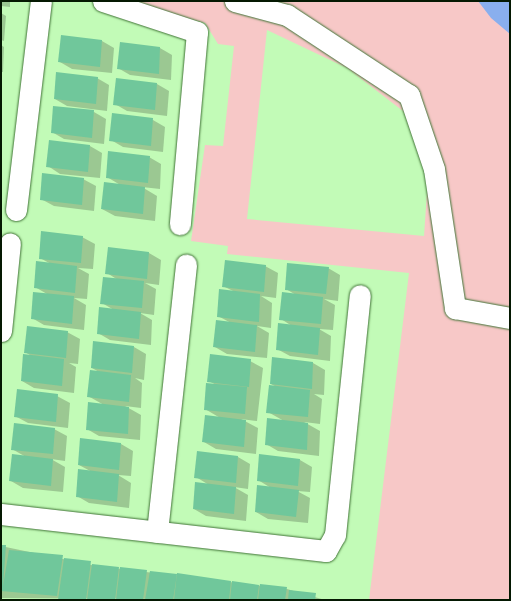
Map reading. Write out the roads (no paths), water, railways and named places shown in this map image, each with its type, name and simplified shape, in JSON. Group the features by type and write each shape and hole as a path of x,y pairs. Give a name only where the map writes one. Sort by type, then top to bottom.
{"street":[{"path":"16,210 41,1"},
{"path":"103,1 119,10 186,25 197,32 180,224"},
{"path":"235,1 287,15 409,95 434,168 455,308 510,318"},
{"path":"1,331 10,243"},
{"path":"157,532 186,265"},
{"path":"1,514 326,551 335,535 360,295"}],"water":[{"path":"478,1 510,1 510,34 491,18"}]}
